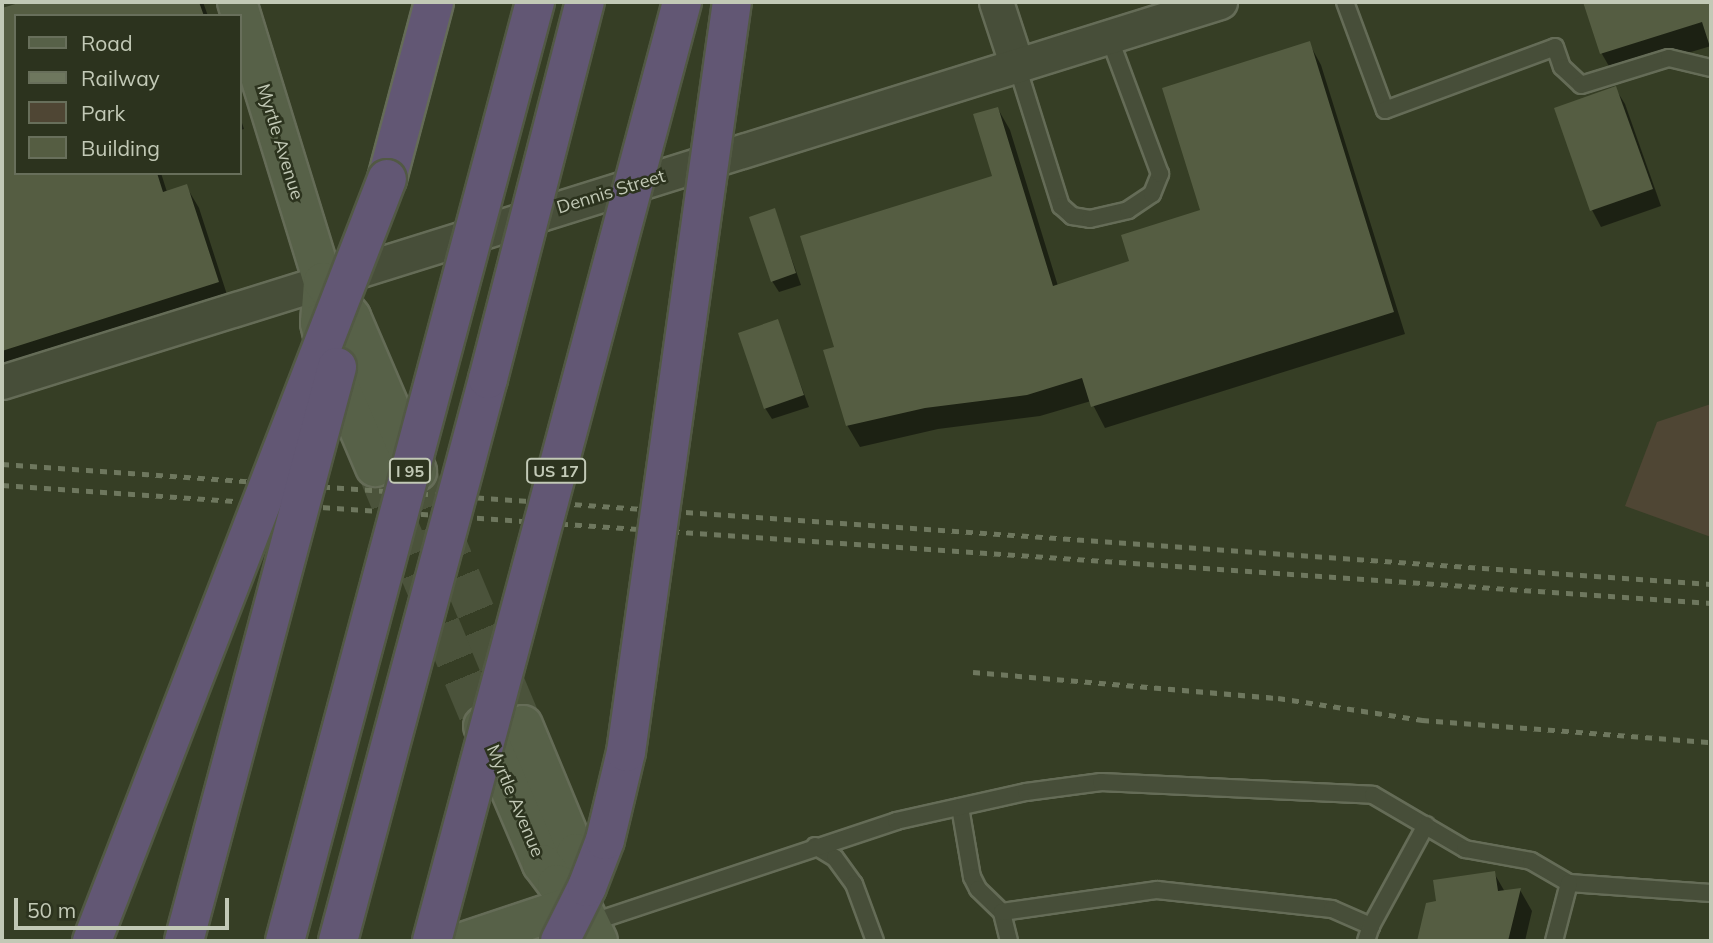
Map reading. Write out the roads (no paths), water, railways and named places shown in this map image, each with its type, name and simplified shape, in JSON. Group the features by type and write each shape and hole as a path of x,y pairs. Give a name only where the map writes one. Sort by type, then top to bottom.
{"highway":[{"path":"184,941 434,2"},
{"name":"I 95","path":"285,941 535,2"},
{"path":"338,941 485,393 585,2"},
{"name":"US 17","path":"432,941 682,2"},
{"path":"582,927 587,887 605,839 626,752 733,2"},
{"path":"92,941 387,179"}],"street":[{"path":"996,2 1017,66"},
{"name":"Dennis Street","path":"2,382 1220,2"},
{"name":"Myrtle Avenue","path":"242,18 323,282 355,324 417,471"},
{"name":"Myrtle Avenue","path":"323,282 320,323 325,346 375,467"},
{"name":"Myrtle Avenue","path":"523,725 576,853 582,927"},
{"name":"Myrtle Avenue","path":"483,726 542,864 582,927"},
{"path":"466,941 582,927"}],"lane":[{"path":"1345,2 1385,110 1555,47 1562,67 1581,85 1669,58 1711,68"},
{"path":"1017,66 1061,206 1072,216 1090,219 1128,210 1152,194 1160,174 1109,37"},
{"path":"582,927 896,821 1026,792 1101,782 1373,795 1465,849 1531,861 1569,883 1711,893"},
{"path":"960,807 972,877 978,889 1002,912 1009,941"},
{"path":"1002,912 1157,890 1332,909 1369,934 1426,825"},
{"path":"816,846 835,858 854,884 875,941"},
{"path":"1554,941 1569,883"}],"tunnel":[{"path":"375,467 483,726"},
{"path":"417,471 523,725"}],"railway":[{"path":"2,464 1711,584"},
{"path":"2,485 1711,603"},
{"path":"973,672 1278,698 1422,720 1711,742"}]}
